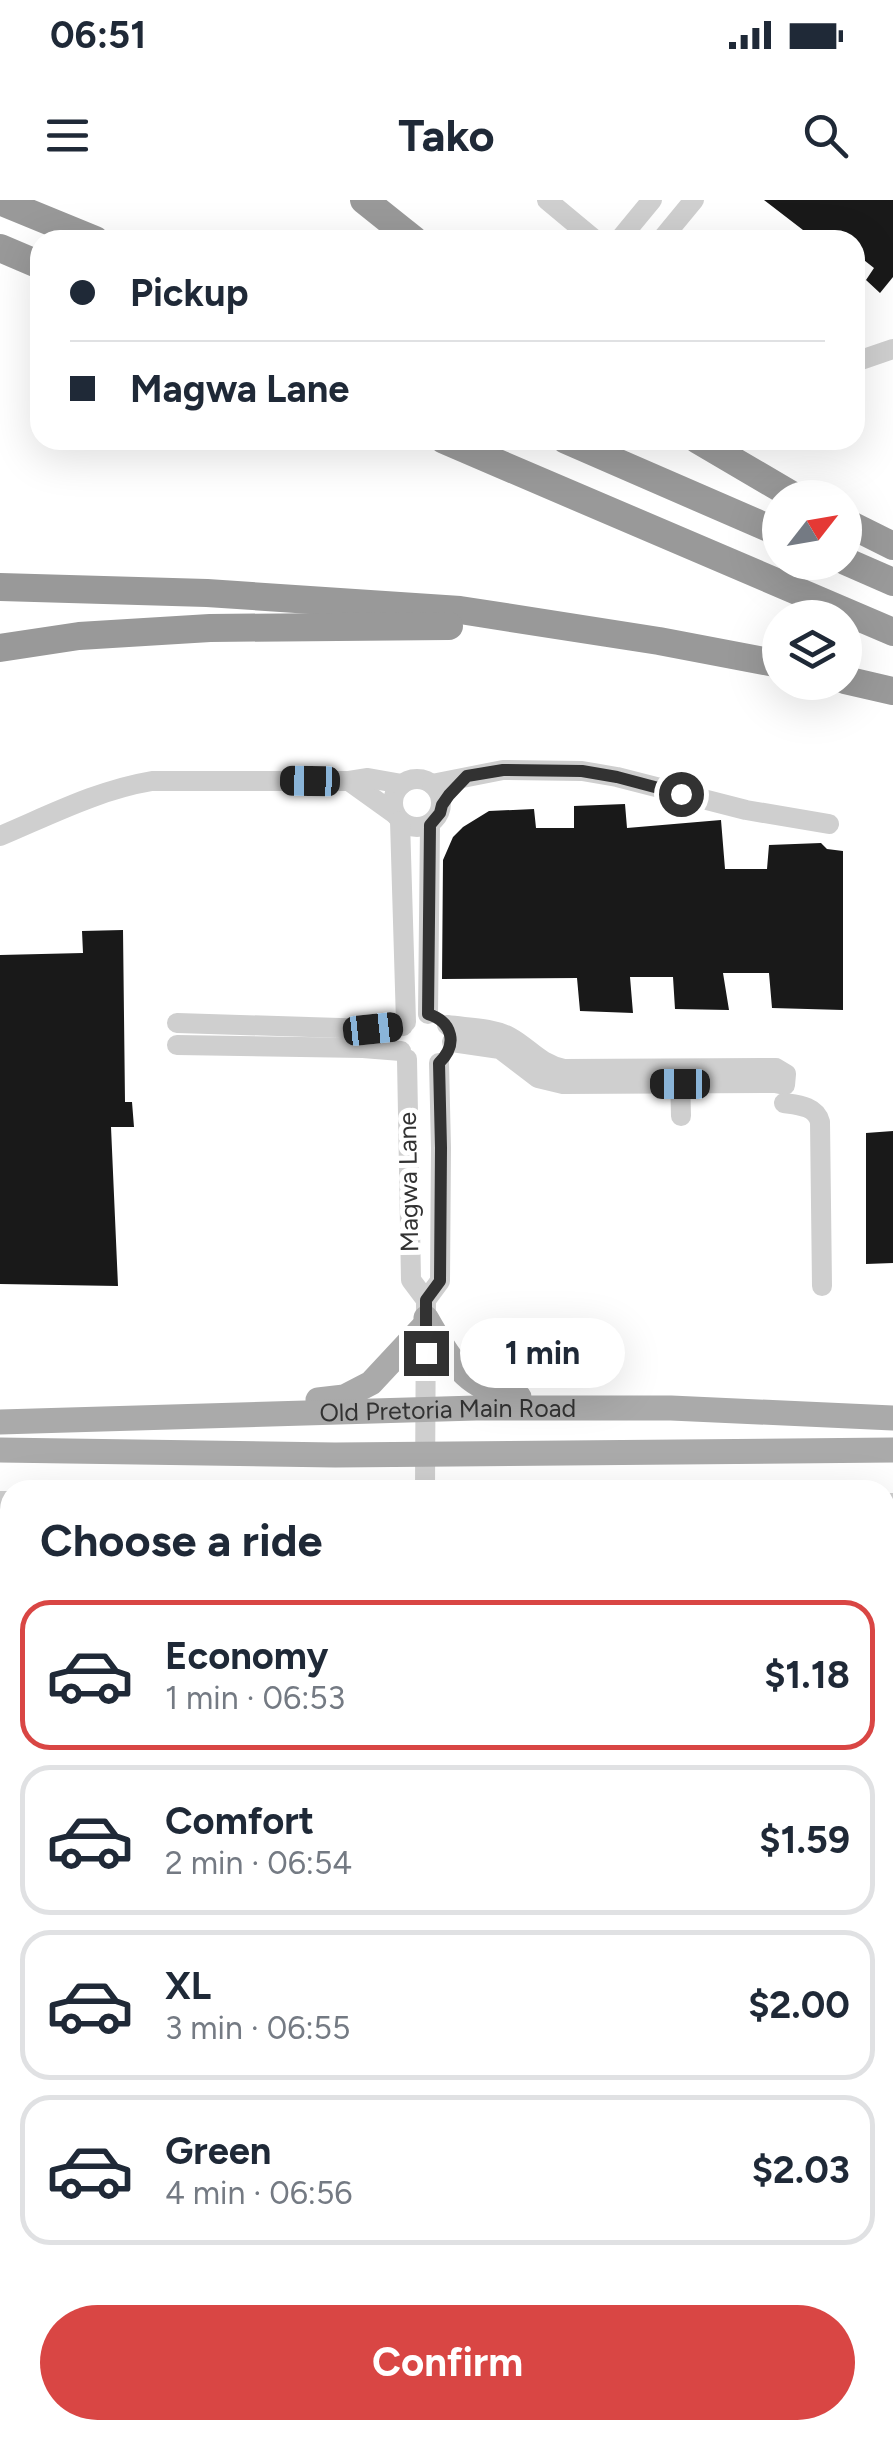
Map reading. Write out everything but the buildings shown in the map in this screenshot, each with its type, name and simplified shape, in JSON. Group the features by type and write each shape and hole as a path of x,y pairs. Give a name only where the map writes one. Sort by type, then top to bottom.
{"highway":[{"path":"364,200 402,230"},
{"path":"0,201 71,230"},
{"path":"0,248 30,261"},
{"path":"467,450 893,632"},
{"path":"589,450 762,525"},
{"path":"715,450 766,480"},
{"path":"862,530 893,546"},
{"path":"862,568 893,582"},
{"path":"0,587 207,593 460,610 762,661"},
{"path":"0,648 79,636 210,628 561,626"},
{"path":"862,684 893,692"}],"main road":[{"path":"204,1416 344,1396 371,1383 426,1314 463,1373 488,1391 504,1396 638,1408"},
{"name":"Old Pretoria Main Road","path":"0,1422 476,1408 638,1408 893,1418"},
{"name":"Old Pretoria Main Road","path":"0,1450 335,1455 893,1450"}],"street":[{"path":"546,200 584,230"},
{"path":"627,230 652,200"},
{"path":"667,230 682,204"},
{"path":"865,359 893,349"},
{"path":"432,784 503,770 582,771 746,810 830,824"},
{"path":"428,1014 430,825 467,776"},
{"path":"0,836 107,791 152,781 368,778 402,784 417,779 438,790 442,805"},
{"path":"349,781 414,828 430,825"},
{"path":"398,817 394,798 402,784"},
{"name":"Magwa Lane","path":"398,817 404,1024 399,1043 404,1055 410,1280 426,1314"},
{"path":"177,1023 297,1037 404,1055 422,1066 439,1063 450,1050 450,1034 442,1020 428,1014 418,1014 404,1024 373,1029 297,1037 177,1045"},
{"path":"450,1034 494,1030 508,1036 519,1053 564,1069 680,1075 681,1116"},
{"name":"Magwa Lane","path":"425,1480 426,1314 440,1281 439,1063"},
{"path":"784,1103 810,1108 820,1122 822,1286"}],"route":[{"path":"426,1353 426,1300 440,1281 439,1063 452,1042 442,1020 428,1014 430,825 467,776 503,770 582,771 681,794"}]}
